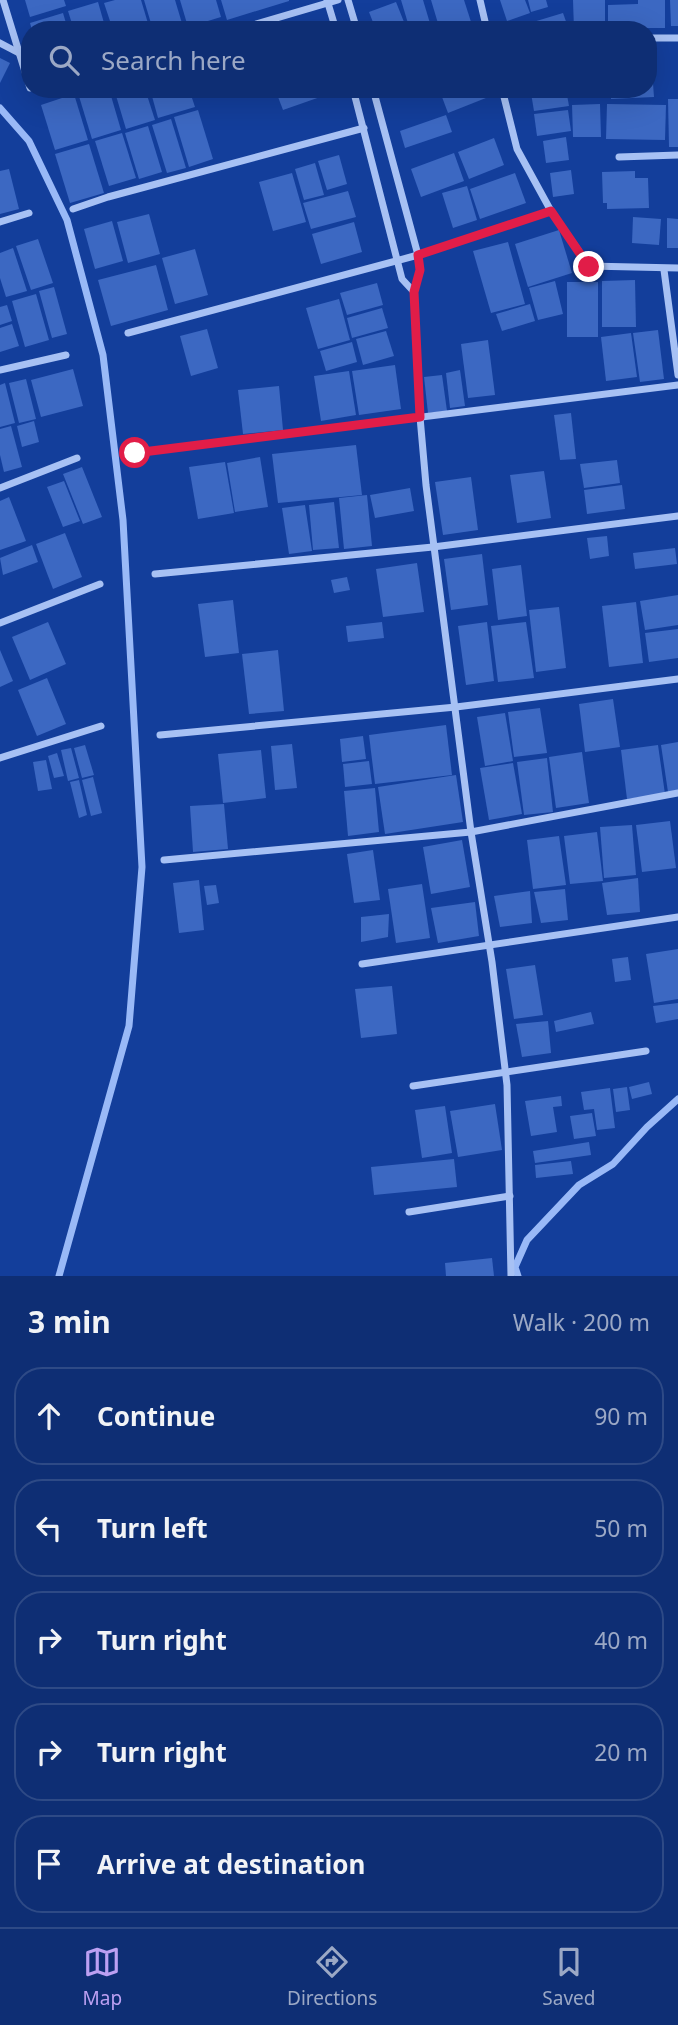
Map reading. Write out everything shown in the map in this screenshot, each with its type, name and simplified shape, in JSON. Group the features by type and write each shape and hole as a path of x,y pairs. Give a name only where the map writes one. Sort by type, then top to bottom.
{"street":[{"path":"3,0 21,63"},
{"path":"266,21 338,0"},
{"path":"348,0 354,21"},
{"path":"480,0 485,21"},
{"path":"328,2 333,21"},
{"path":"657,38 678,38"},
{"path":"0,43 17,52"},
{"path":"356,98 402,279 414,292"},
{"path":"375,98 420,270 414,292 420,417 433,547 471,832 490,946 505,1072 511,1276"},
{"path":"504,98 517,149 551,211 589,267 664,270 678,268"},
{"path":"73,209 108,197 364,128"},
{"path":"620,157 678,155"},
{"path":"128,333 418,255 551,211"},
{"path":"0,222 29,213"},
{"path":"664,270 678,375"},
{"path":"0,370 66,355"},
{"path":"135,453 678,385"},
{"path":"0,488 77,458"},
{"path":"155,574 433,547 678,516"},
{"path":"0,623 100,583"},
{"path":"160,735 456,707 678,678"},
{"path":"0,758 101,726"},
{"path":"164,860 471,832 678,793"},
{"path":"362,964 678,917"},
{"path":"413,1086 646,1051"},
{"path":"409,1212 510,1196"}],"building":[{"path":"25,0 64,0 66,6 30,17"},
{"path":"115,0 141,0 147,21 110,21 104,3"},
{"path":"144,0 175,0 181,21 150,21"},
{"path":"180,0 216,0 221,17 208,21 186,21"},
{"path":"221,0 289,0 289,1 227,20"},
{"path":"401,0 423,0 429,21 407,21"},
{"path":"431,0 464,0 471,21 437,21"},
{"path":"500,0 525,0 530,13 507,21"},
{"path":"528,0 546,0 548,7 531,12"},
{"path":"573,0 605,0 605,21 574,21"},
{"path":"638,0 665,0 665,28 657,28 657,21 608,21 608,5 638,4"},
{"path":"670,0 678,0 678,26 671,26"},
{"path":"98,2 103,21 71,21 68,11"},
{"path":"396,2 404,21 372,21 369,12"},
{"path":"63,13 65,21 37,21"},
{"path":"563,13 566,21 536,21"},
{"path":"0,58 10,63 0,83"},
{"path":"62,98 75,98 88,140 55,150 41,105"},
{"path":"80,98 112,98 121,130 92,139"},
{"path":"117,98 148,98 155,120 126,129"},
{"path":"152,98 192,98 195,107 158,118"},
{"path":"278,98 317,98 283,110"},
{"path":"442,98 486,98 448,113"},
{"path":"532,98 568,98 569,106 534,111"},
{"path":"668,99 678,99 678,147 669,147"},
{"path":"600,104 601,137 573,137 572,105"},
{"path":"607,104 666,105 665,140 606,139"},
{"path":"198,110 213,159 189,167 174,117"},
{"path":"568,110 571,131 537,136 534,114"},
{"path":"446,115 452,132 405,148 400,131"},
{"path":"171,119 186,168 167,173 152,125"},
{"path":"148,126 162,172 139,179 125,133"},
{"path":"122,133 136,178 109,186 95,141"},
{"path":"566,137 569,160 546,163 543,141"},
{"path":"494,138 504,165 469,179 458,152"},
{"path":"89,144 104,193 70,203 55,154"},
{"path":"454,153 464,181 421,197 411,169"},
{"path":"339,155 347,184 327,190 318,161"},
{"path":"315,163 324,195 304,200 295,169"},
{"path":"9,169 19,209 0,214 0,171"},
{"path":"571,170 574,194 553,197 550,173"},
{"path":"635,171 635,178 648,178 649,208 607,209 607,203 603,203 602,172"},
{"path":"292,173 306,222 273,231 259,182"},
{"path":"515,173 526,203 480,219 470,189"},
{"path":"467,186 477,220 453,228 442,193"},
{"path":"348,191 356,217 311,229 303,203"},
{"path":"149,214 160,254 128,263 117,222"},
{"path":"633,217 661,219 659,245 632,243"},
{"path":"667,218 678,219 678,248 667,248"},
{"path":"112,221 123,261 95,269 84,229"},
{"path":"354,222 362,252 321,264 312,234"},
{"path":"559,230 572,273 528,287 515,244"},
{"path":"38,239 53,283 31,290 16,246"},
{"path":"508,242 525,304 491,313 473,251"},
{"path":"13,248 27,291 6,297 0,278 0,253"},
{"path":"195,249 208,295 175,304 162,258"},
{"path":"156,265 168,310 111,326 98,280"},
{"path":"635,280 636,327 602,327 602,281"},
{"path":"555,281 563,314 538,320 529,288"},
{"path":"567,282 598,282 598,337 567,337"},
{"path":"377,283 383,305 347,315 340,293"},
{"path":"54,287 67,334 52,338 39,291"},
{"path":"36,294 49,340 25,347 12,301"},
{"path":"339,299 350,340 318,349 306,308"},
{"path":"530,304 535,321 502,331 496,314"},
{"path":"7,305 12,321 0,325 0,307"},
{"path":"382,308 388,328 352,338 347,318"},
{"path":"12,324 19,346 0,352 0,328"},
{"path":"207,329 218,368 191,376 180,336"},
{"path":"658,330 664,379 640,382 633,333"},
{"path":"386,331 394,356 363,365 356,339"},
{"path":"631,333 637,377 606,381 601,337"},
{"path":"488,340 495,395 468,398 461,344"},
{"path":"352,342 357,362 326,371 320,351"},
{"path":"395,365 401,409 359,415 352,371"},
{"path":"73,369 83,406 41,417 31,380"},
{"path":"460,370 465,406 450,408 446,373"},
{"path":"349,371 356,415 321,421 314,376"},
{"path":"442,375 447,411 428,413 424,377"},
{"path":"26,379 36,419 19,423 9,383"},
{"path":"5,383 15,423 0,427 0,385"},
{"path":"279,386 283,430 243,434 238,390"},
{"path":"571,413 576,459 560,460 554,415"},
{"path":"34,421 39,442 22,447 17,426"},
{"path":"11,426 22,467 4,472 0,455 0,429"},
{"path":"356,445 362,495 278,503 272,454"},
{"path":"260,457 268,507 235,512 227,463"},
{"path":"617,460 620,483 584,488 580,464"},
{"path":"225,462 234,513 198,519 189,467"},
{"path":"82,467 102,517 83,524 63,474"},
{"path":"544,471 551,518 517,523 510,475"},
{"path":"471,477 478,530 443,535 435,482"},
{"path":"64,481 80,521 63,527 47,487"},
{"path":"622,485 625,509 587,514 584,490"},
{"path":"410,488 414,511 375,518 370,495"},
{"path":"367,495 372,546 344,549 339,498"},
{"path":"9,497 26,541 0,550 0,501"},
{"path":"334,502 339,548 313,550 309,505"},
{"path":"305,505 312,551 289,554 282,508"},
{"path":"65,533 82,577 53,589 36,544"},
{"path":"607,536 609,556 590,559 587,538"},
{"path":"32,545 38,562 3,575 0,558"},
{"path":"675,548 677,564 635,569 633,553"},
{"path":"482,554 488,605 451,610 444,559"},
{"path":"417,563 424,612 383,617 376,569"},
{"path":"521,565 527,616 498,620 492,569"},
{"path":"347,577 350,590 334,593 331,580"},
{"path":"678,595 678,625 645,630 640,601"},
{"path":"233,600 239,653 205,657 198,604"},
{"path":"636,602 643,663 609,667 602,606"},
{"path":"559,607 566,668 536,672 529,610"},
{"path":"48,622 66,664 30,680 12,637"},
{"path":"382,622 384,638 348,642 346,626"},
{"path":"487,622 494,681 466,685 458,626"},
{"path":"526,622 534,678 498,682 491,626"},
{"path":"678,629 678,658 649,662 645,633"},
{"path":"0,650 13,681 0,687"},
{"path":"278,650 284,711 249,714 242,654"},
{"path":"47,678 66,724 37,736 18,690"},
{"path":"613,699 620,747 585,752 579,704"},
{"path":"540,708 547,753 514,757 508,712"},
{"path":"505,713 513,761 485,766 477,717"},
{"path":"446,725 452,775 375,784 369,735"},
{"path":"363,736 366,759 342,762 340,739"},
{"path":"678,742 678,790 668,792 661,745"},
{"path":"292,744 297,788 275,790 271,746"},
{"path":"85,745 94,775 82,778 74,748"},
{"path":"658,745 665,794 627,799 621,750"},
{"path":"71,748 79,778 68,781 61,750"},
{"path":"261,750 266,798 223,803 218,754"},
{"path":"582,752 589,803 556,808 549,757"},
{"path":"57,753 64,776 54,778 48,756"},
{"path":"547,758 553,812 524,815 517,762"},
{"path":"46,760 52,789 38,791 33,762"},
{"path":"369,761 372,784 345,787 343,764"},
{"path":"513,763 522,814 489,820 480,768"},
{"path":"456,775 463,822 385,834 378,787"},
{"path":"93,777 102,813 91,816 82,780"},
{"path":"79,780 87,815 79,818 70,782"},
{"path":"375,788 379,832 348,836 344,791"},
{"path":"224,804 228,849 193,852 190,806"},
{"path":"670,821 676,868 642,872 636,825"},
{"path":"632,825 636,875 604,878 600,827"},
{"path":"597,832 603,881 570,884 564,836"},
{"path":"559,836 566,885 533,889 527,840"},
{"path":"462,840 470,887 431,894 423,847"},
{"path":"373,850 380,900 354,903 347,854"},
{"path":"638,878 640,912 607,915 602,883"},
{"path":"199,880 204,930 179,933 173,883"},
{"path":"422,884 430,938 396,943 388,889"},
{"path":"216,885 219,903 207,905 204,886"},
{"path":"565,889 568,920 541,923 534,892"},
{"path":"530,891 532,923 500,927 494,896"},
{"path":"475,902 479,936 438,943 431,908"},
{"path":"389,914 388,937 361,942 361,917"},
{"path":"678,949 678,999 654,1003 646,954"},
{"path":"628,957 631,980 615,982 612,959"},
{"path":"535,965 543,1015 514,1019 506,969"},
{"path":"392,986 397,1034 361,1038 355,989"},
{"path":"678,1003 678,1019 656,1023 653,1006"},
{"path":"591,1012 594,1024 556,1032 554,1021"},
{"path":"548,1021 551,1053 522,1057 516,1024"},
{"path":"649,1082 652,1094 632,1099 629,1087"},
{"path":"627,1087 630,1110 616,1112 613,1089"},
{"path":"610,1088 615,1128 597,1130 594,1109 584,1110 581,1092"},
{"path":"561,1096 562,1106 553,1107 557,1132 531,1136 525,1101"},
{"path":"495,1104 502,1150 458,1157 450,1111"},
{"path":"445,1106 452,1153 422,1158 415,1110"},
{"path":"592,1113 596,1136 574,1139 570,1116"},
{"path":"589,1142 591,1155 535,1163 533,1151"},
{"path":"454,1159 457,1187 374,1195 371,1167"},
{"path":"571,1161 573,1174 536,1178 535,1165"},
{"path":"492,1258 494,1276 446,1276 445,1263"}],"waterway":[{"path":"0,108 29,141 67,220 103,355 123,520 142,867 129,1026 59,1276"},
{"path":"518,1276 515,1267 527,1240 579,1185 613,1164 647,1127 678,1099"}],"route":[{"path":"135,453 420,417 414,292 420,270 418,255 551,211 589,267"}]}
